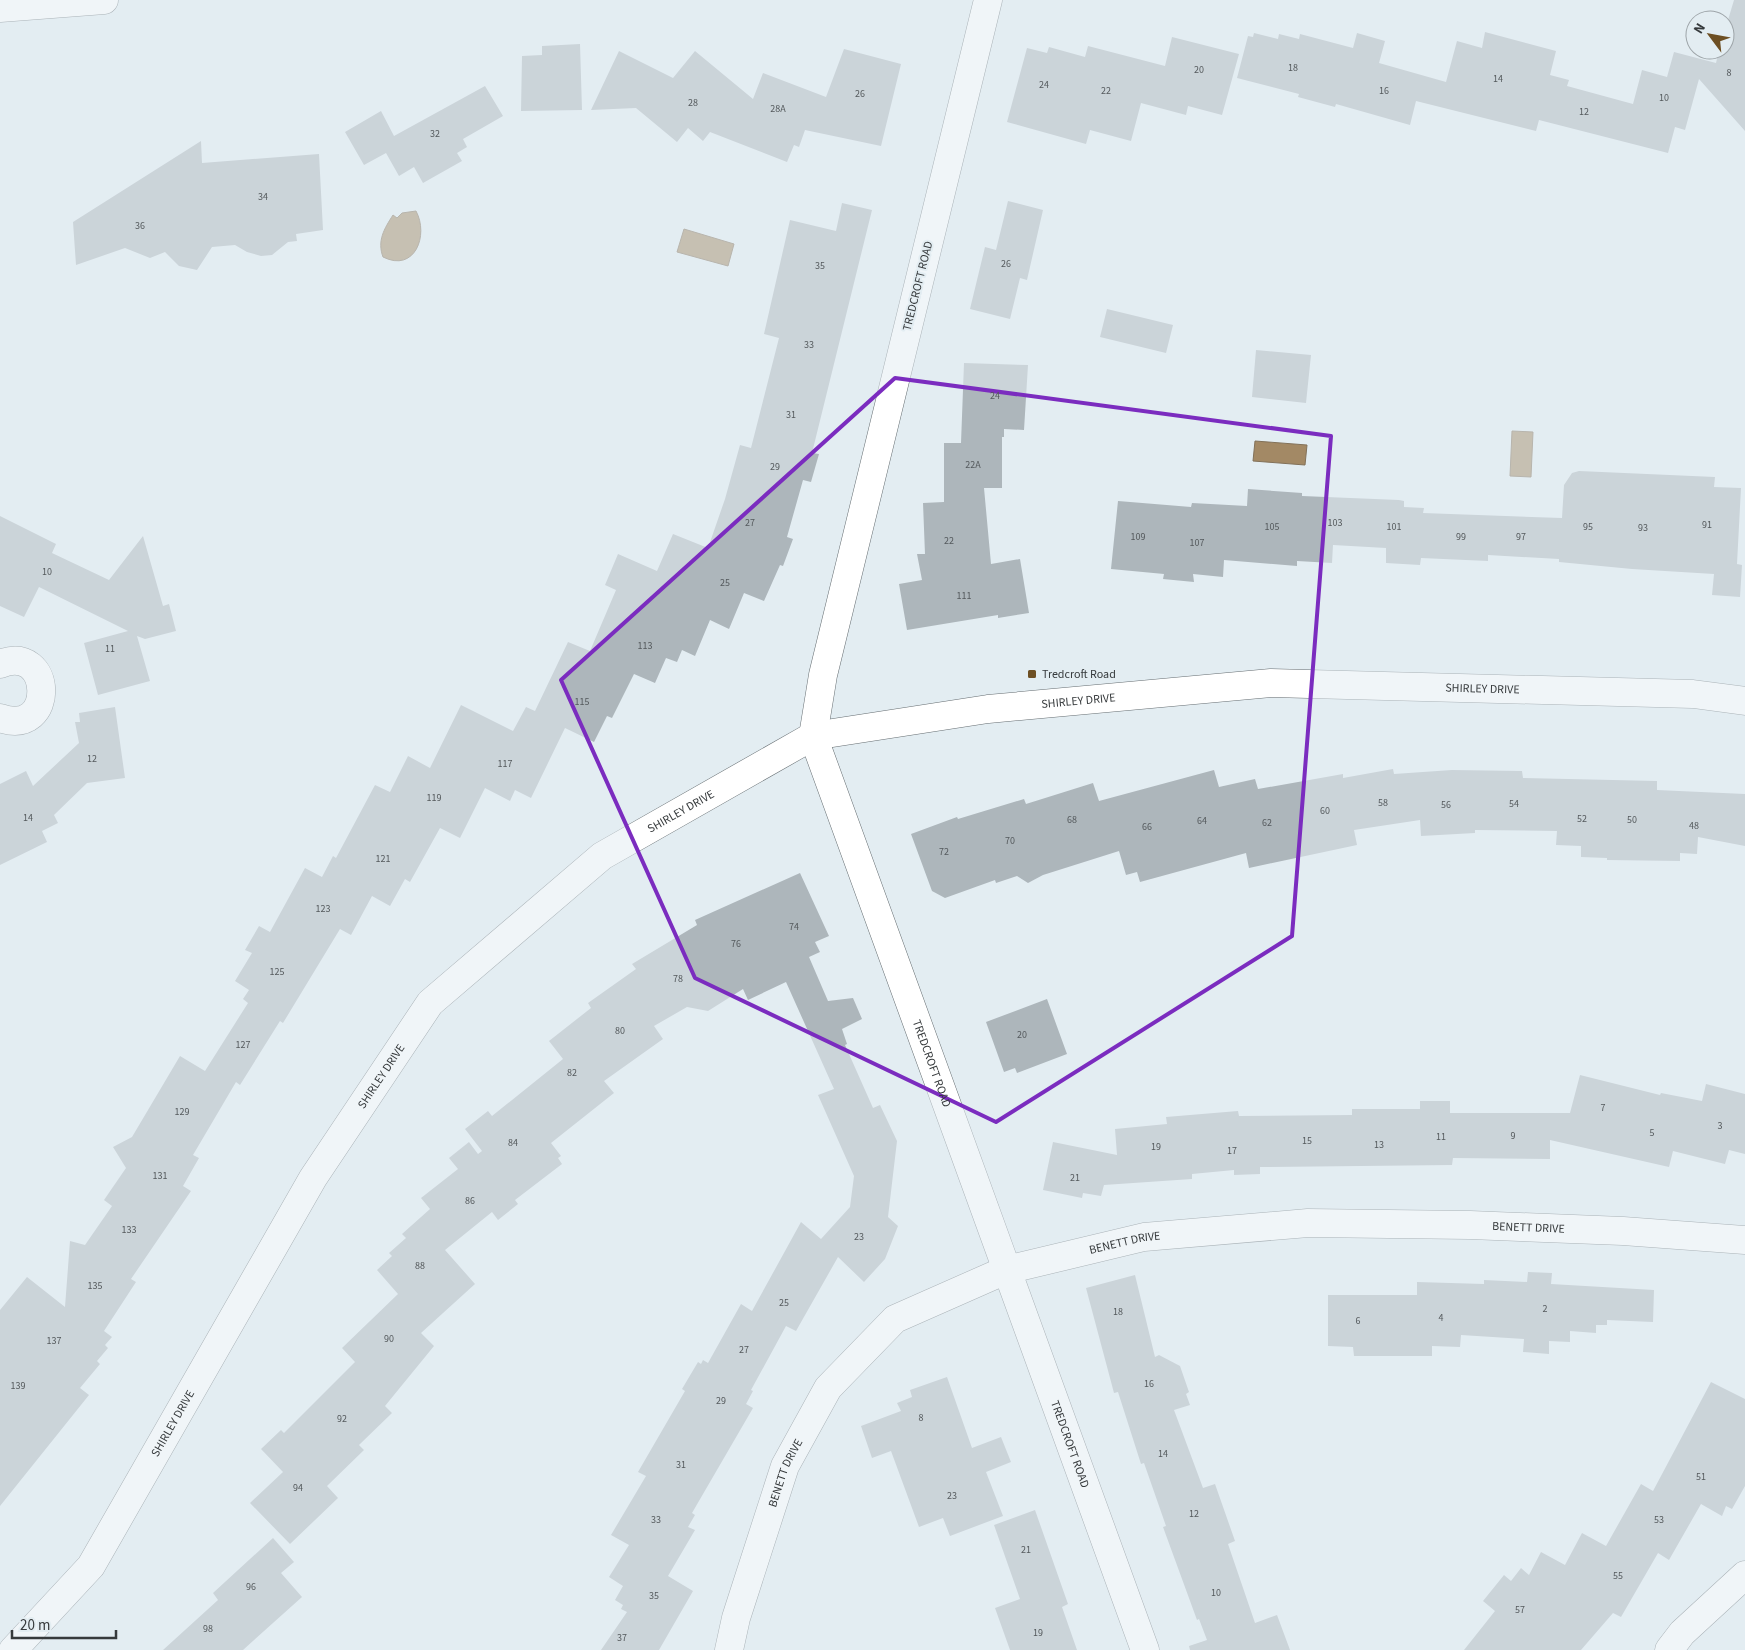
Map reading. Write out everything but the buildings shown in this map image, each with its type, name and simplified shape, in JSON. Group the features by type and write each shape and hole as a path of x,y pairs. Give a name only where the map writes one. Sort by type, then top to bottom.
{"street":[{"path":"0,8 104,0"},
{"name":"TREDCROFT ROAD","path":"988,0 823,675 813,736 1145,1650"},
{"path":"0,664 14,661 29,666 39,676 43,692 38,708 32,714 14,721 0,718"},
{"name":"SHIRLEY DRIVE","path":"13,1650 91,1566 313,1178 430,1003 602,856 813,736 988,709 1271,683 1693,694 1745,701"},
{"name":"BENETT DRIVE","path":"729,1650 736,1618 785,1466 828,1388 895,1319 1006,1270 1144,1237 1308,1223 1470,1225 1613,1230 1745,1240"},
{"path":"1669,1650 1682,1633 1745,1575"}],"highlighted area":[{"path":"895,378 1331,436 1292,936 996,1122 695,978 561,680"}],"shaded area":[{"path":"416,211 420,221 420,240 411,256 403,260 394,261 383,257 381,240 384,230 393,215 397,218 402,213"},
{"path":"684,229 734,244 728,266 677,252"},
{"path":"1512,431 1533,432 1531,477 1510,476"},
{"path":"1255,441 1307,445 1305,465 1253,461"}],"place":[{"name":"Tredcroft Road","path":"1032,674"}]}
